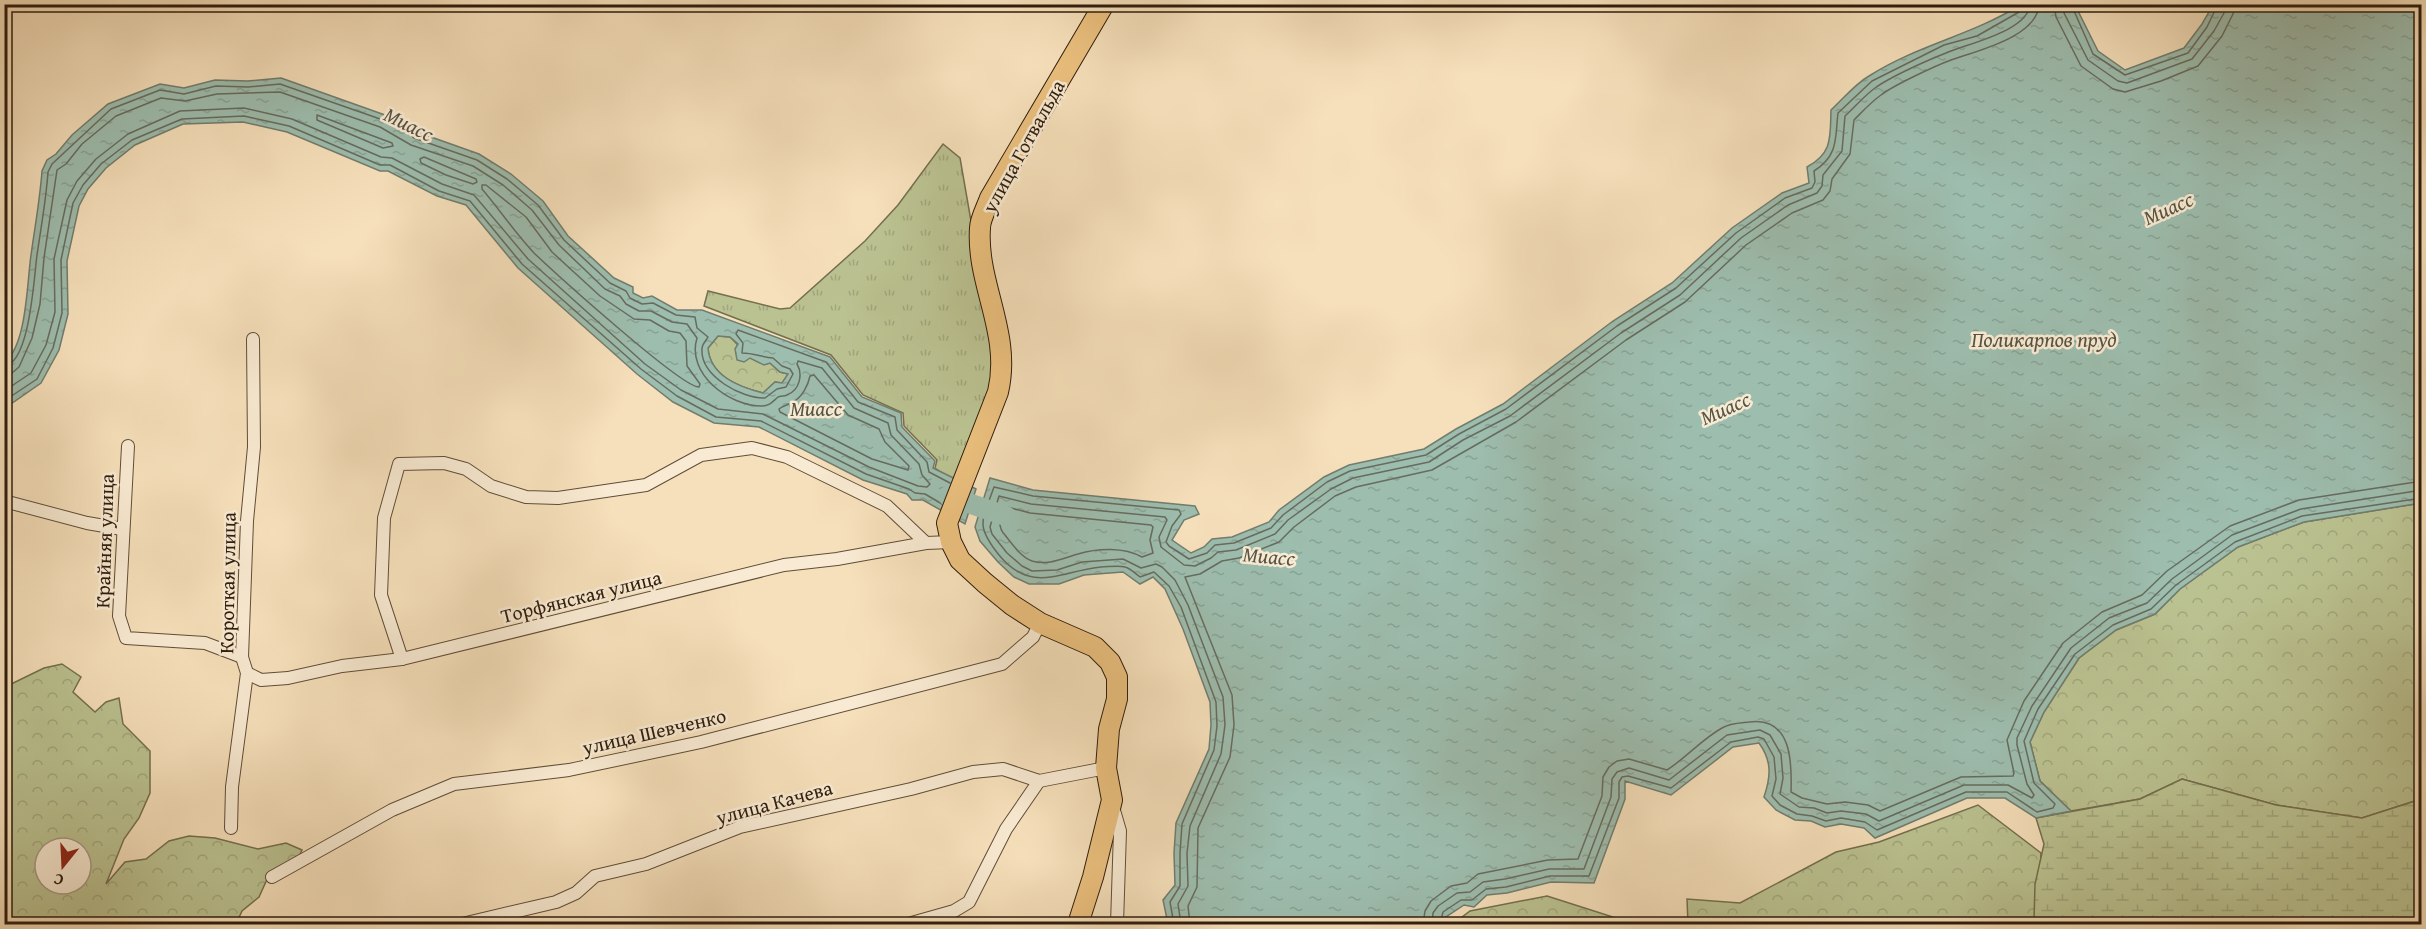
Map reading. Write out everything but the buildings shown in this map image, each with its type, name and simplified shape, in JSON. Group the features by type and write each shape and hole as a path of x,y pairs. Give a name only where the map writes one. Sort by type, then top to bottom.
{"main road":[{"name":"улица Готвальда","path":"949,533 968,470 998,392 1002,372 1002,353 982,255 980,227 990,198 1104,4"},
{"path":"949,533 960,560 985,583 1011,605 1040,624 1095,647 1110,662 1117,677 1117,699 1109,729 1106,768 1112,800 1093,877 1078,924"}],"street":[{"name":"Короткая улица","path":"231,828 232,788 247,673 242,657 247,521 254,447 253,339"},
{"name":"Крайняя улица","path":"128,446 119,616 126,638 205,644 242,657"},
{"path":"402,659 381,595 384,518 399,464 444,463 466,469 491,486 526,497 558,498 646,486 701,455 752,448 787,457 886,506 926,543"},
{"path":"4,501 87,523 122,529"},
{"name":"Торфянская улица","path":"247,673 261,680 288,678 342,666 402,659 784,565 837,559 926,543 949,533"},
{"name":"улица Шевченко","path":"272,877 392,810 454,784 569,770 701,742 1002,664 1033,637 1040,624"},
{"name":"улица Качева","path":"462,924 556,903 576,893 596,876 646,864 740,827 911,789 973,772 1003,769 1039,781 1106,768"},
{"path":"908,924 954,910 969,902 1006,829 1039,781"},
{"path":"1112,800 1120,831 1117,924"}],"green space":[{"path":"943,144 960,158 997,370 955,482 935,468 937,460 904,426 903,413 863,395 831,355 704,306 708,291 780,309 790,308 865,241 898,205"},
{"path":"718,336 730,337 753,359 770,363 780,372 789,374 782,383 775,382 763,393 736,384 720,373 710,358 708,348"},
{"path":"2421,503 2422,796 2418,800 2362,818 2276,805 2182,779 2140,799 2071,811 2040,781 2030,742 2044,712 2079,658 2116,630 2155,614 2180,589 2238,547 2304,522"},
{"path":"62,664 81,677 73,692 95,712 106,702 119,698 123,724 150,751 150,793 139,818 124,839 106,884 125,862 146,859 169,841 189,836 215,838 258,849 286,843 302,850 297,861 269,875 259,897 242,911 236,924 5,924 5,687 44,668"},
{"path":"2182,779 2276,805 2362,818 2418,800 2421,796 2421,924 2037,924 2034,920 2035,884 2044,844 2036,818 2140,799"},
{"path":"1978,805 2041,853 2038,924 1688,924 1687,899 1740,903 1836,852 1879,842"},
{"path":"1547,896 1613,917 1613,924 1453,924 1470,911"}],"water":[{"name":"Поликарпов пруд","path":"2020,5 2075,5 2098,51 2125,70 2184,48 2213,5 2421,5 2421,503 2304,522 2238,547 2180,589 2155,614 2116,630 2079,658 2044,712 2030,742 2040,781 2071,811 2036,818 2005,798 1967,798 1875,838 1864,828 1841,824 1825,827 1811,821 1795,820 1776,810 1764,797 1769,769 1766,756 1759,743 1733,747 1671,795 1625,781 1625,799 1594,883 1551,882 1507,893 1487,895 1474,907 1464,905 1446,917 1446,924 1168,924 1163,900 1175,885 1176,823 1209,749 1211,725 1210,702 1183,629 1165,589 1153,577 1140,584 1123,572 1084,575 1059,584 1029,584 1014,577 980,541 975,527 990,478 1033,490 1195,506 1199,514 1184,520 1172,540 1191,553 1204,547 1212,539 1232,537 1269,522 1279,510 1324,477 1349,465 1424,449 1503,404 1613,321 1672,283 1732,228 1782,193 1809,183 1807,167 1822,156 1826,150 1831,110 1859,83 1887,65 1983,24"},
{"name":"Миасс","path":"281,78 385,115 406,124 417,132 479,154 511,174 543,201 568,236 614,278 633,287 633,293 643,298 652,296 677,310 702,310 830,357 862,397 901,413 902,427 935,461 933,468 976,489 965,524 923,500 912,500 907,494 863,480 759,427 714,423 673,402 637,374 518,268 466,205 437,196 388,171 380,171 287,132 243,122 183,124 135,145 106,168 88,189 79,206 67,261 68,314 59,350 41,383 5,408 5,362 18,341 22,327 42,171 47,160 108,104 160,84 184,88 215,80 248,81","holes":["718,336 730,337 738,344 735,349 737,360 744,362 750,358 764,365 770,363 780,372 788,374 782,383 775,382 763,393 736,384 720,373 710,358 708,348"]}],"waterway":[{"name":"Миасс","path":"948,496 1006,516"}]}
